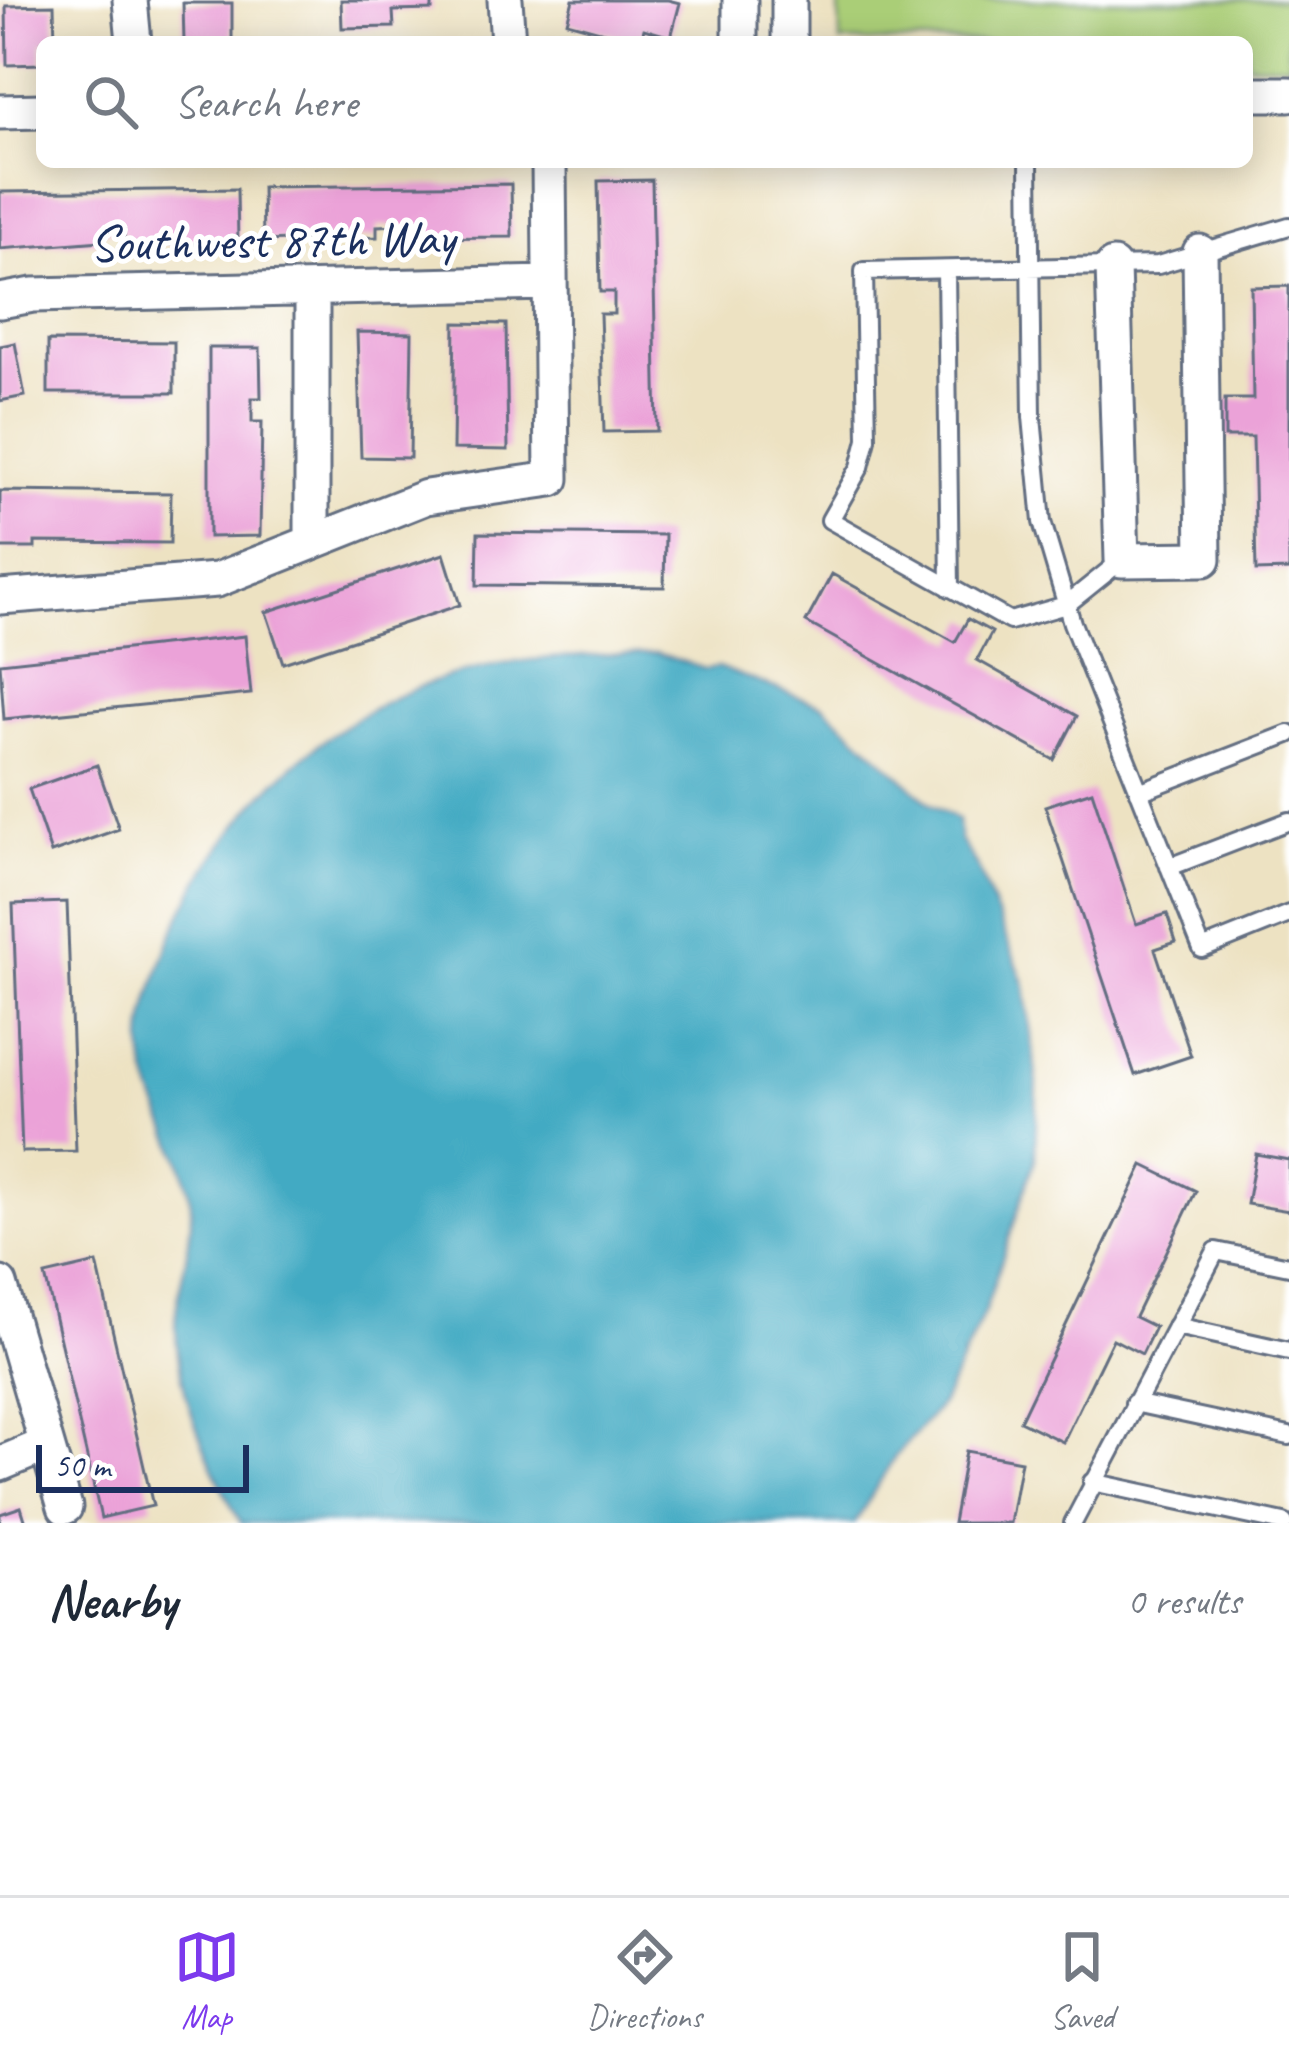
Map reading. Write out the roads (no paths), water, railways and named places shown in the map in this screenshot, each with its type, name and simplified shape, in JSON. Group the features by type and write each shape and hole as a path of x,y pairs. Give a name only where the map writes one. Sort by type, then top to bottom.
{"street":[{"path":"130,0 133,36"},
{"path":"505,0 508,36"},
{"path":"740,0 740,36"},
{"path":"789,0 789,36"},
{"path":"1253,94 1289,94"},
{"path":"0,112 36,111"},
{"path":"0,597 217,580 426,497 552,479 549,168"},
{"path":"1114,266 1122,560 1204,559 1199,252"},
{"name":"Southwest 87th Way","path":"0,302 32,295 548,283"},
{"path":"312,290 312,539"},
{"path":"0,1284 65,1507"},
{"path":"0,1464 44,1446"}],"lane":[{"path":"1030,168 1032,417 1042,522 1066,604 1202,949 1289,914"},
{"path":"1122,560 1066,604 1010,621 830,520 860,467 867,439 864,271 1158,266 1289,226"},
{"path":"946,270 950,588"},
{"path":"1139,792 1289,734"},
{"path":"1169,867 1289,821"},
{"path":"1073,1523 1216,1250 1289,1266"},
{"path":"1176,1326 1289,1351"},
{"path":"1134,1403 1289,1436"},
{"path":"1092,1482 1284,1523"}],"water":[{"path":"657,653 705,669 718,667 824,706 930,803 958,820 960,840 978,868 1025,985 1037,1082 1035,1160 985,1311 942,1403 894,1458 855,1523 241,1523 204,1447 185,1391 176,1334 190,1198 145,1062 143,1032 149,1002 182,913 239,822 275,782 360,716 408,692 482,668"}]}
